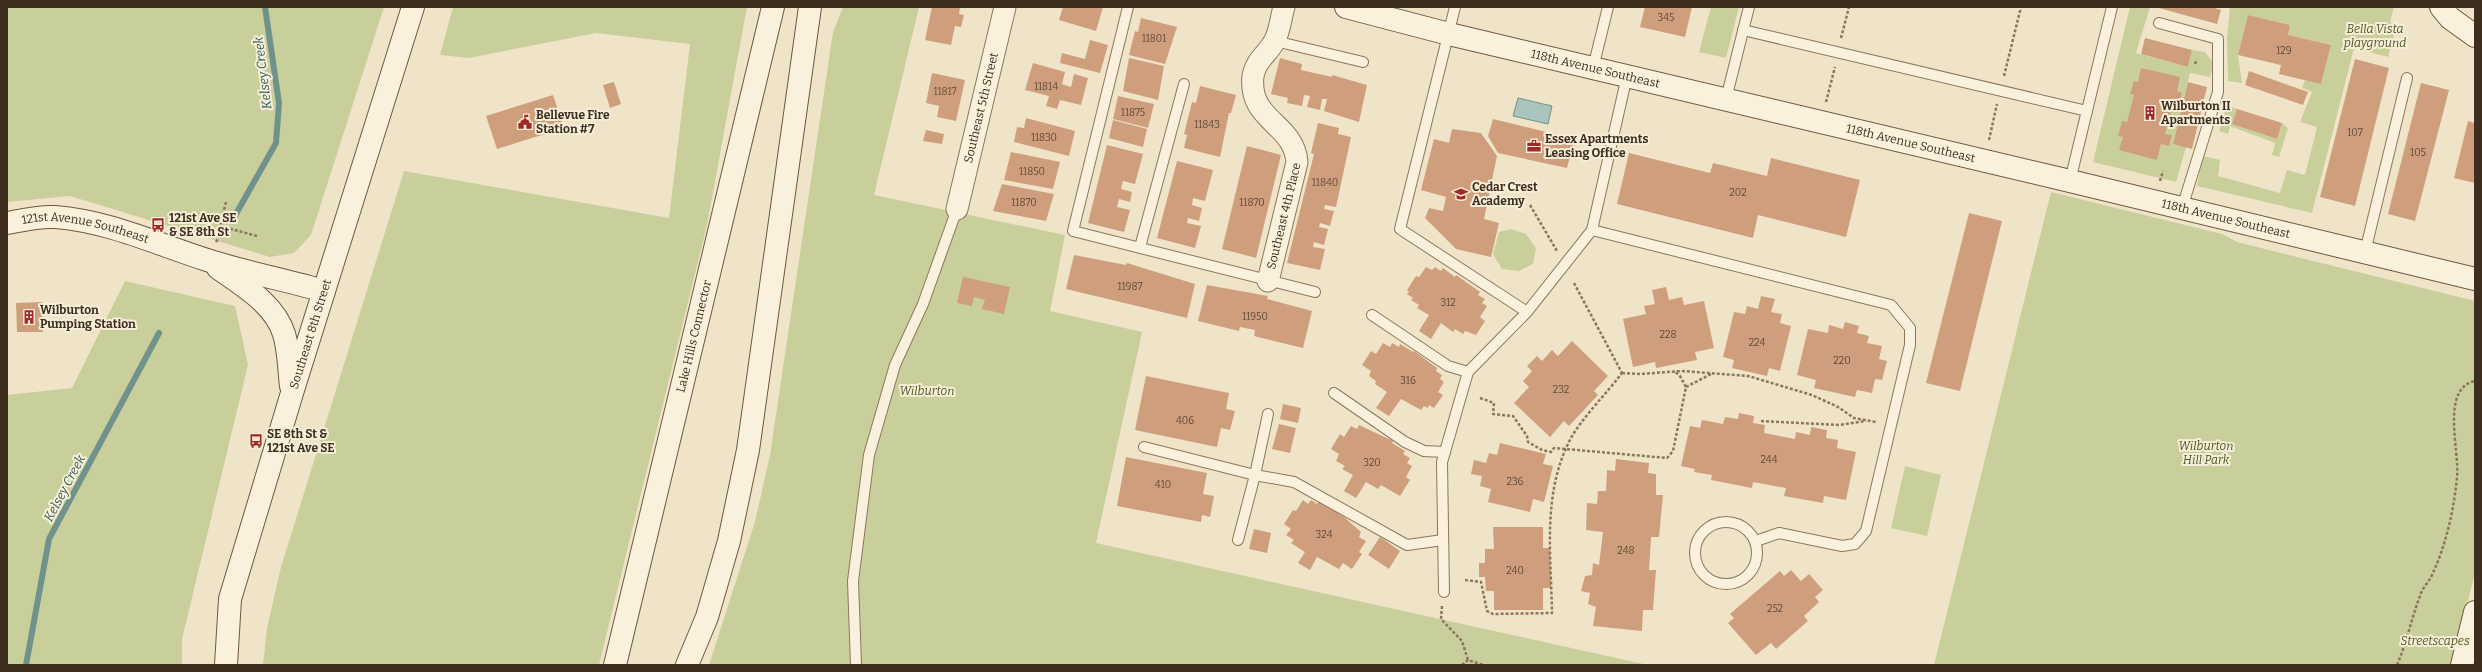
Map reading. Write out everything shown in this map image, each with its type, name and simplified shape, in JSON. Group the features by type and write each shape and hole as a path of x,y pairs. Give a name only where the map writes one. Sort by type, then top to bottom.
{"main road":[{"name":"Southeast 8th Street","path":"226,665 230,600 292,393 414,7"},
{"name":"Lake Hills Connector","path":"615,665 773,7"},
{"path":"687,665 707,616 729,541 748,450 810,7"},
{"name":"118th Avenue Southeast","path":"1346,7 1449,34 2070,181 2475,279"},
{"path":"2441,7 2450,18 2475,36"},
{"name":"121st Avenue Southeast","path":"7,223 33,218 54,217 83,221 152,241 211,252 324,291"},
{"path":"211,252 272,312 284,334 292,393"},
{"path":"2462,665 2475,612"}],"street":[{"name":"Southeast 5th Street","path":"957,208 1005,7"},
{"name":"Southeast 4th Place","path":"1268,281 1297,162 1296,150 1291,141 1256,103 1252,89 1254,74 1260,58 1275,41 1284,7"}],"lane":[{"path":"1128,7 1073,231 1315,292"},
{"path":"1455,7 1400,228 1527,312"},
{"path":"1593,68 1608,7"},
{"path":"1726,100 1749,7"},
{"path":"2070,181 2112,7"},
{"path":"2159,23 2218,39 2218,92 2182,208"},
{"path":"1743,30 2087,111"},
{"path":"1275,41 1362,62"},
{"path":"1444,592 1442,462 1468,372 1527,312 1592,230 1627,76"},
{"path":"2365,252 2407,78"},
{"path":"1140,247 1184,84"},
{"path":"856,665 853,581 869,455 895,365 923,304 957,208"},
{"path":"1592,230 1891,305 1910,328 1910,345 1866,531 1855,544 1842,546 1779,533 1756,541"},
{"path":"1372,315 1448,366 1468,372"},
{"path":"1334,393 1405,442 1424,451 1445,452"},
{"path":"1238,540 1255,475 1268,414"},
{"path":"1144,447 1255,475 1294,482 1407,546 1443,540"},
{"path":"1730,521 1746,528 1756,541 1758,557 1751,573 1738,583 1722,585 1706,579 1696,566 1694,549 1696,544 1701,534 1714,524 1730,521"}],"path":[{"path":"1841,40 1849,7"},
{"path":"1988,141 2021,7"},
{"path":"2195,64 2197,59"},
{"path":"1826,102 1835,66"},
{"path":"2160,182 2163,171"},
{"path":"226,202 220,226 257,236"},
{"path":"1530,205 1558,252"},
{"path":"211,252 225,227"},
{"path":"1574,283 1622,373"},
{"path":"1622,373 1640,374 1674,371 1748,376 1812,395 1854,418 1877,422"},
{"path":"1480,398 1494,403 1493,414 1513,416 1533,447 1551,452 1554,448 1662,458 1671,456 1686,387 1680,376 1674,371"},
{"path":"1465,580 1481,582 1487,611 1493,614 1552,613 1550,503 1555,479 1572,437 1622,373"},
{"path":"1686,387 1714,373"},
{"path":"2397,665 2407,643 2421,591 2432,576 2449,523 2458,476 2453,414 2456,396 2468,383 2475,381"},
{"path":"1761,421 1840,426 1868,421"},
{"path":"1444,592 1441,619 1462,641 1468,660"},
{"path":"1462,665 1468,660"},
{"path":"1468,660 1484,665"}],"green space":[{"path":"7,7 384,7 311,235 294,253 270,257 70,196 7,202"},
{"path":"453,7 747,7 707,225 599,665 263,665 267,628 281,567 404,171 669,218 690,44 596,33 469,58 440,55"},
{"name":"Wilburton","path":"843,7 919,7 874,195 1065,235 1050,311 1142,332 1096,543 1648,665 709,665 755,522 770,455 833,32"},
{"path":"1711,7 1739,7 1726,58 1699,52"},
{"path":"2130,7 2150,7 2136,53 2188,67 2192,50 2205,52 2214,64 2210,77 2190,73 2173,144 2186,147 2176,182 2093,162"},
{"name":"Bella Vista playground","path":"2230,7 2394,7 2390,22 2396,28 2388,57 2354,48 2312,213 2197,186 2203,156 2220,160 2218,176 2280,193 2287,170 2305,175 2317,127 2300,122 2312,92 2302,88 2305,80 2321,84 2331,45 2288,35 2290,25 2248,15 2238,55 2242,83 2228,81 2227,39"},
{"path":"2227,105 2237,109 2232,124 2277,139 2282,123 2288,128 2279,157 2272,155 2275,143 2230,126 2228,134 2219,131"},
{"name":"Wilburton Hill Park","path":"2051,192 2222,234 2237,242 2475,301 2475,573 2452,665 1934,665"},
{"path":"1511,229 1526,234 1536,248 1533,264 1519,271 1502,269 1493,254 1499,232"},
{"path":"125,281 235,306 248,365 182,639 182,665 7,665 7,395 72,388"},
{"path":"1905,466 1941,475 1927,536 1891,528"}],"water":[{"path":"1518,98 1552,106 1548,124 1513,116"}],"building":[{"path":"932,7 960,7 959,14 964,15 961,27 955,26 951,45 925,40"},
{"path":"1063,7 1103,7 1096,31 1059,20"},
{"path":"1645,7 1692,7 1685,37 1640,27"},
{"path":"2155,7 2211,7 2221,10 2217,24"},
{"path":"2248,15 2290,25 2288,35 2331,45 2321,84 2279,74 2281,65 2238,55"},
{"path":"1141,18 1177,27 1165,64 1129,55 1135,31 1138,32"},
{"path":"2145,38 2192,50 2188,67 2141,54"},
{"path":"1090,40 1108,45 1100,73 1060,63 1062,53 1085,59"},
{"path":"1129,58 1164,66 1158,100 1123,91"},
{"path":"1280,58 1302,64 1301,70 1332,77 1332,75 1367,85 1359,122 1324,111 1327,99 1322,99 1320,110 1307,107 1310,96 1304,95 1302,106 1287,103 1288,98 1271,94"},
{"path":"2355,59 2389,68 2355,206 2320,197"},
{"path":"1033,63 1065,72 1062,84 1071,87 1074,74 1088,78 1081,105 1060,100 1057,109 1046,106 1049,96 1025,90"},
{"name":"Wilburton II Apartments","path":"2141,68 2180,77 2177,91 2182,93 2179,104 2173,103 2165,134 2172,135 2169,146 2161,144 2157,160 2119,150 2123,137 2118,136 2122,121 2127,122 2134,95 2130,94 2134,81 2138,82"},
{"path":"2249,71 2308,92 2303,105 2245,85"},
{"path":"932,73 965,80 956,121 937,117 939,106 926,103"},
{"path":"614,82 621,104 610,108 603,85"},
{"path":"2188,82 2207,87 2192,149 2173,144"},
{"path":"2421,83 2449,90 2415,221 2388,214"},
{"path":"1200,86 1236,95 1231,113 1229,113 1220,157 1184,148 1187,135 1184,134 1192,102 1196,103"},
{"name":"Bellevue Fire Station #7","path":"553,95 564,128 497,149 486,116"},
{"path":"1118,96 1154,104 1148,128 1113,119"},
{"path":"2237,109 2282,123 2277,139 2232,124"},
{"path":"1026,118 1075,131 1069,156 1014,142 1017,127 1024,128"},
{"name":"Essex Apartments Leasing Office","path":"1493,119 1575,139 1567,168 1498,153 1488,136"},
{"path":"1113,120 1147,129 1143,147 1109,138"},
{"path":"2468,121 2475,123 2475,183 2454,178"},
{"path":"1318,123 1339,128 1338,134 1351,137 1336,207 1325,205 1324,209 1334,211 1330,226 1320,223 1319,227 1328,229 1324,245 1314,242 1313,247 1325,249 1320,270 1287,263 1314,154 1311,153"},
{"name":"Cedar Crest Academy","path":"1452,129 1481,133 1497,156 1484,219 1499,223 1491,257 1456,249 1425,218 1429,208 1443,211 1446,197 1421,190 1434,139 1449,143"},
{"path":"926,130 944,134 942,144 923,141"},
{"path":"1107,145 1143,154 1135,184 1123,181 1121,189 1132,192 1130,202 1119,199 1117,207 1130,210 1124,232 1088,223"},
{"path":"1247,146 1281,155 1256,258 1222,249"},
{"path":"1011,152 1060,162 1053,189 1004,180"},
{"path":"1629,153 1710,173 1713,163 1767,176 1771,158 1860,180 1846,237 1758,215 1753,238 1617,204"},
{"path":"1177,161 1213,170 1205,201 1193,198 1192,205 1202,208 1199,221 1188,218 1187,223 1201,226 1195,248 1157,238"},
{"path":"1002,184 1054,194 1046,221 993,211"},
{"path":"1969,213 2002,221 1960,391 1926,383"},
{"path":"1074,255 1126,265 1127,263 1195,284 1187,318 1066,289"},
{"path":"1426,267 1432,270 1435,267 1441,271 1443,268 1455,277 1456,275 1480,292 1478,295 1485,299 1482,303 1487,306 1480,317 1485,321 1476,335 1465,331 1463,334 1455,329 1453,332 1441,323 1431,339 1419,331 1429,315 1417,308 1419,305 1411,300 1413,298 1407,294 1409,292 1407,290 1416,276 1419,277"},
{"path":"963,277 1010,287 1004,314 982,309 985,300 974,297 972,306 957,303"},
{"path":"1207,285 1268,296 1267,299 1312,311 1303,348 1254,336 1255,330 1240,327 1239,331 1198,321"},
{"path":"1666,287 1669,300 1682,297 1684,305 1704,301 1714,348 1695,352 1697,360 1656,368 1655,362 1633,367 1623,319 1646,314 1644,306 1655,304 1652,290"},
{"path":"1761,296 1775,299 1771,312 1782,314 1780,323 1791,326 1780,371 1769,368 1767,376 1732,368 1734,360 1723,357 1734,312 1745,314 1747,306 1758,309"},
{"name":"Wilburton Pumping Station","path":"42,302 43,332 17,332 16,303"},
{"path":"1845,322 1859,326 1857,333 1869,336 1867,343 1882,346 1879,359 1887,361 1882,380 1875,379 1872,393 1857,390 1855,397 1814,388 1816,380 1797,375 1808,329 1828,333 1829,325 1843,329"},
{"path":"1572,341 1608,376 1594,391 1598,395 1569,426 1564,421 1550,437 1514,403 1529,387 1523,381 1532,371 1527,366 1537,356 1542,361 1552,350 1558,356"},
{"path":"1383,343 1390,347 1392,343 1399,347 1400,344 1413,352 1414,351 1437,368 1436,371 1442,375 1440,379 1444,382 1438,392 1443,395 1434,408 1429,405 1428,408 1424,406 1421,410 1401,399 1389,416 1376,408 1387,392 1375,384 1376,381 1369,376 1371,371 1362,365 1371,351 1376,354"},
{"path":"1146,376 1229,393 1226,409 1235,411 1230,430 1221,428 1217,447 1135,430"},
{"path":"1283,404 1301,408 1298,423 1280,419"},
{"path":"1739,413 1754,416 1753,423 1765,425 1764,433 1795,439 1796,432 1810,435 1811,427 1827,430 1826,438 1838,440 1837,448 1856,452 1846,500 1824,496 1823,503 1784,496 1786,488 1753,482 1752,488 1711,480 1712,475 1694,472 1695,469 1681,466 1690,426 1700,428 1702,420 1723,424 1725,417 1738,419"},
{"path":"1279,424 1296,428 1290,453 1272,449"},
{"path":"1359,425 1393,441 1392,443 1405,451 1403,454 1410,458 1407,463 1412,466 1406,477 1410,480 1400,496 1381,485 1378,489 1366,482 1356,498 1344,491 1353,475 1342,469 1345,466 1336,461 1339,454 1331,449 1340,434 1344,437 1351,426 1357,429"},
{"path":"1500,443 1546,454 1543,464 1553,466 1544,502 1533,499 1530,512 1488,502 1491,489 1480,486 1482,476 1471,474 1474,460 1486,463 1489,453 1497,455"},
{"path":"1126,457 1207,473 1203,494 1214,496 1210,517 1202,515 1201,522 1117,506"},
{"path":"1616,459 1649,463 1648,473 1656,474 1656,495 1663,495 1659,537 1651,537 1649,570 1656,570 1653,610 1643,610 1642,631 1593,626 1596,607 1588,604 1590,593 1581,591 1585,576 1592,575 1593,563 1599,565 1603,532 1586,530 1587,503 1597,504 1598,491 1606,491 1607,470 1615,471"},
{"path":"1303,500 1308,504 1311,500 1317,504 1319,501 1344,517 1361,532 1359,537 1366,541 1359,552 1362,554 1352,569 1343,563 1339,569 1317,557 1310,570 1298,563 1305,552 1291,543 1294,540 1286,535 1291,529 1284,524 1293,510 1296,511"},
{"path":"1493,527 1543,527 1543,548 1550,548 1551,588 1543,588 1543,610 1494,610 1494,591 1486,591 1485,577 1479,577 1479,563 1485,563 1485,549 1494,549"},
{"path":"1254,529 1271,533 1267,553 1249,549"},
{"path":"1380,537 1400,551 1389,569 1368,555"},
{"path":"1791,570 1801,581 1809,574 1823,590 1815,597 1819,602 1804,616 1808,621 1776,649 1771,643 1756,655 1728,623 1734,618 1730,614 1780,571 1784,576"}],"waterway":[{"name":"Kelsey Creek","path":"232,221 276,143 279,103 265,7"},
{"name":"Kelsey Creek","path":"26,665 49,539 159,333"}],"place":[{"name":"Wilburton II Apartments","path":"2150,113"},
{"name":"Bellevue Fire Station #7","path":"525,122"},
{"name":"Essex Apartments Leasing Office","path":"1534,146"},
{"name":"Cedar Crest Academy","path":"1461,194"},
{"name":"121st Ave SE & SE 8th St","path":"158,225"},
{"name":"Wilburton Pumping Station","path":"29,317"},
{"name":"SE 8th St & 121st Ave SE","path":"256,441"}],"park label":[{"name":"Streetscapes","path":"2435,641"}]}
